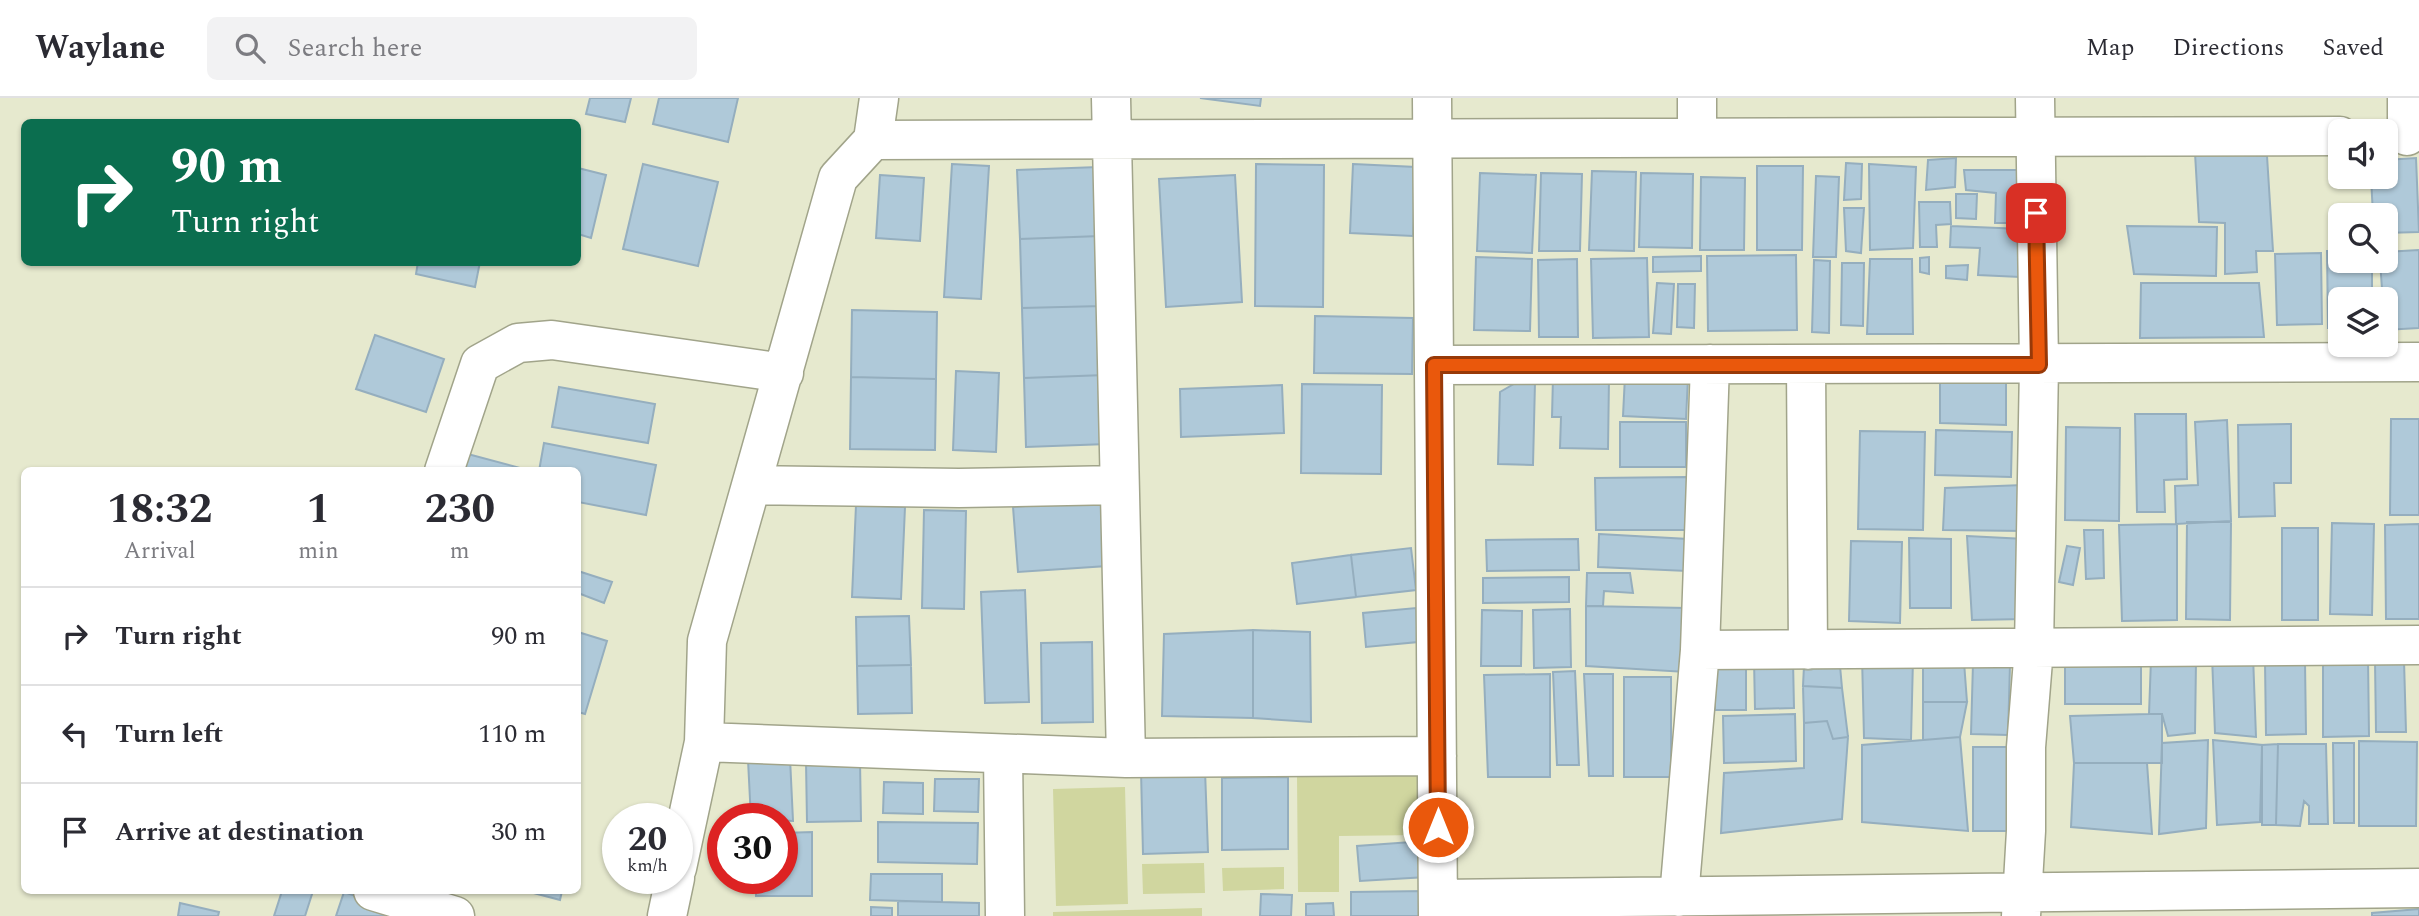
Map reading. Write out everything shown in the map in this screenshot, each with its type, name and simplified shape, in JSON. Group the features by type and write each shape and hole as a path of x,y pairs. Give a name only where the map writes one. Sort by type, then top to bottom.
{"street":[{"path":"691,803 704,742 708,640 838,178 873,141 879,98"},
{"path":"1111,98 1125,758"},
{"path":"1432,98 1438,907 1679,897 2021,904 2419,888"},
{"path":"1697,98 1697,137"},
{"path":"2021,904 2026,831 2026,747 2034,648 2039,365 2035,98"},
{"path":"2404,136 2407,98"},
{"path":"873,141 2328,136"},
{"path":"445,467 480,363 518,343 552,340 783,373"},
{"path":"1434,365 2419,362"},
{"path":"1679,897 1700,650 1710,363"},
{"path":"1805,365 1808,650"},
{"path":"752,485 959,488 1119,485"},
{"path":"1700,650 2419,645"},
{"path":"704,742 1125,758 1437,756"},
{"path":"1003,754 1005,916"},
{"path":"383,894 455,916"},
{"path":"667,916 672,894"}],"green space":[{"path":"1420,774 1421,835 1339,836 1339,892 1298,892 1297,776"},
{"path":"1125,787 1128,904 1056,906 1053,789"},
{"path":"1204,863 1205,893 1143,894 1142,864"},
{"path":"1284,867 1284,889 1223,891 1222,868"},
{"path":"1202,908 1202,916 1053,916 1053,912"}],"building":[{"path":"590,98 631,98 625,122 586,114"},
{"path":"659,98 738,98 728,142 653,124"},
{"path":"1200,98 1261,98 1260,106"},
{"path":"2195,153 2267,156 2273,251 2256,251 2257,272 2225,274 2225,223 2199,222"},
{"path":"1956,158 1955,187 1926,190 1928,160"},
{"path":"2416,158 2419,232 2398,233 2398,203 2372,203 2372,189 2398,189 2398,159"},
{"path":"1846,163 1862,164 1861,199 1844,200"},
{"path":"643,164 718,182 698,266 623,249"},
{"path":"952,164 989,166 981,299 944,297"},
{"path":"1256,164 1324,165 1323,307 1255,306"},
{"path":"1353,164 1416,167 1413,236 1350,233"},
{"path":"1869,164 1916,167 1913,248 1870,250"},
{"path":"1757,166 1803,166 1802,250 1757,250"},
{"path":"1098,167 1100,236 1020,239 1017,170"},
{"path":"581,169 606,175 591,238 581,235"},
{"path":"1964,170 2022,170 2022,223 1995,223 1996,193 1966,190"},
{"path":"1592,171 1636,172 1634,251 1589,250"},
{"path":"1480,173 1536,175 1532,253 1477,251"},
{"path":"1541,173 1582,174 1580,251 1539,251"},
{"path":"1641,173 1693,174 1692,248 1639,247"},
{"path":"880,175 924,178 920,241 876,238"},
{"path":"1235,175 1242,302 1166,307 1159,179"},
{"path":"1816,176 1839,177 1836,257 1813,257"},
{"path":"1701,177 1745,178 1744,250 1700,250"},
{"path":"1956,194 1977,194 1976,219 1956,218"},
{"path":"1919,202 1950,202 1951,224 1936,225 1937,247 1920,247"},
{"path":"1844,208 1864,208 1861,253 1846,251"},
{"path":"1951,226 2022,229 2020,277 1978,275 1980,248 1950,247"},
{"path":"2127,226 2217,227 2216,276 2134,274"},
{"path":"1100,236 1102,306 1022,308 1020,239"},
{"path":"2419,250 2419,328 2398,329 2398,287 2382,287 2381,273 2398,273 2398,251"},
{"path":"2327,251 2328,273 2372,273 2372,287 2328,287 2328,328"},
{"path":"2321,253 2322,324 2277,325 2275,254"},
{"path":"1796,255 1797,330 1708,331 1707,256"},
{"path":"1701,256 1701,271 1653,272 1653,257"},
{"path":"1476,257 1532,259 1530,331 1474,330"},
{"path":"1929,257 1929,274 1920,272 1920,258"},
{"path":"1647,258 1649,337 1593,338 1591,259"},
{"path":"1577,259 1578,337 1539,337 1538,260"},
{"path":"1870,259 1912,259 1913,334 1867,334"},
{"path":"1814,260 1830,261 1829,333 1812,332"},
{"path":"1842,263 1864,263 1863,326 1841,325"},
{"path":"1968,265 1967,280 1946,278 1946,266"},
{"path":"417,266 479,266 475,287 416,274"},
{"path":"1657,283 1674,284 1671,334 1653,333"},
{"path":"2141,283 2259,283 2264,337 2140,338"},
{"path":"1678,284 1695,284 1694,328 1677,327"},
{"path":"1102,306 1105,375 1024,378 1022,308"},
{"path":"852,310 937,312 936,379 851,377"},
{"path":"1315,316 1413,318 1412,374 1314,373"},
{"path":"375,335 444,359 426,412 356,389"},
{"path":"956,371 999,373 996,452 953,450"},
{"path":"1105,375 1107,444 1026,447 1024,378"},
{"path":"1625,376 1688,378 1686,419 1623,416"},
{"path":"851,377 936,379 935,450 850,449"},
{"path":"1553,377 1609,378 1608,449 1560,448 1561,417 1552,417"},
{"path":"2006,378 2006,425 1940,423 1940,380"},
{"path":"1519,381 1535,382 1533,465 1498,464 1500,392"},
{"path":"1302,384 1382,385 1381,474 1301,473"},
{"path":"1282,385 1284,433 1181,437 1180,389"},
{"path":"559,387 655,404 648,443 552,427"},
{"path":"2135,414 2186,414 2187,479 2164,480 2165,512 2137,512"},
{"path":"2391,419 2419,419 2419,515 2390,515"},
{"path":"2227,420 2231,521 2176,524 2175,486 2198,485 2195,422"},
{"path":"1620,422 1686,422 1686,467 1620,467"},
{"path":"2291,424 2291,483 2274,483 2275,516 2239,517 2238,425"},
{"path":"2066,427 2120,428 2119,521 2065,520"},
{"path":"1936,430 2012,432 2011,477 1935,475"},
{"path":"1860,431 1925,432 1923,530 1858,529"},
{"path":"544,443 656,465 646,515 581,503 581,467 540,467"},
{"path":"464,453 516,467 460,467"},
{"path":"1687,477 1688,530 1596,530 1595,478"},
{"path":"2023,485 2024,531 1943,530 1945,488"},
{"path":"1102,500 1107,566 1018,572 1013,507"},
{"path":"856,505 905,507 901,599 852,597"},
{"path":"924,510 966,511 964,609 922,608"},
{"path":"2187,522 2231,522 2230,620 2186,619"},
{"path":"2332,523 2374,524 2372,615 2330,614"},
{"path":"2177,524 2177,620 2122,621 2119,525"},
{"path":"2419,524 2419,619 2386,619 2385,525"},
{"path":"2282,528 2318,528 2318,620 2282,620"},
{"path":"2084,530 2103,530 2104,578 2086,579"},
{"path":"1599,534 1688,539 1687,571 1598,567"},
{"path":"1967,536 2025,539 2025,619 1972,620"},
{"path":"1909,538 1951,539 1951,608 1910,608"},
{"path":"1578,539 1579,570 1487,571 1486,540"},
{"path":"1851,541 1902,542 1900,623 1849,621"},
{"path":"2067,546 2080,548 2073,585 2059,582"},
{"path":"1411,548 1416,590 1356,597 1351,555"},
{"path":"1351,555 1356,597 1297,604 1292,563"},
{"path":"581,572 612,582 604,603 581,594"},
{"path":"1587,573 1630,573 1633,593 1604,591 1603,606 1586,606"},
{"path":"1569,577 1569,602 1483,603 1483,578"},
{"path":"1025,590 1029,702 985,703 981,592"},
{"path":"1586,606 1686,608 1686,672 1586,666"},
{"path":"1416,608 1418,642 1366,647 1363,613"},
{"path":"1570,609 1571,667 1534,668 1533,610"},
{"path":"1482,610 1522,611 1521,666 1481,666"},
{"path":"909,616 911,665 857,666 856,617"},
{"path":"1253,630 1253,718 1162,716 1164,634"},
{"path":"1253,630 1310,632 1311,722 1253,718"},
{"path":"581,633 607,641 585,714 581,713"},
{"path":"1092,642 1093,722 1042,723 1041,643"},
{"path":"2253,655 2256,737 2215,733 2212,656"},
{"path":"1862,656 1913,659 1911,740 1864,738"},
{"path":"2323,657 2368,657 2369,736 2323,737"},
{"path":"2151,659 2196,661 2195,733 2168,736 2162,714 2149,714"},
{"path":"1754,660 1793,660 1794,708 1755,709"},
{"path":"2065,660 2141,661 2141,704 2065,704"},
{"path":"2404,660 2406,732 2376,732 2375,661"},
{"path":"1923,661 1964,662 1967,702 1923,702"},
{"path":"2265,662 2305,662 2306,734 2266,735"},
{"path":"1973,663 2010,664 2008,735 1971,734"},
{"path":"911,665 912,713 858,714 857,666"},
{"path":"1715,666 1746,666 1746,710 1715,710"},
{"path":"1804,666 1840,666 1842,688 1803,686"},
{"path":"1575,671 1579,765 1557,765 1553,672"},
{"path":"1550,674 1550,777 1488,777 1484,675"},
{"path":"1584,674 1613,674 1613,776 1589,776"},
{"path":"1624,677 1671,677 1671,777 1624,777"},
{"path":"1803,686 1842,688 1848,737 1833,739 1827,721 1804,723"},
{"path":"1923,702 1967,702 1960,737 1923,740"},
{"path":"1795,714 1796,761 1724,763 1723,716"},
{"path":"2162,714 2162,763 2074,763 2070,716"},
{"path":"1827,721 1833,739 1848,737 1842,819 1721,833 1724,773 1804,768 1804,723"},
{"path":"1960,737 1968,831 1862,822 1862,745"},
{"path":"2208,740 2206,828 2159,834 2162,743"},
{"path":"2213,740 2262,745 2260,822 2217,825"},
{"path":"2359,741 2417,742 2416,826 2359,826"},
{"path":"2333,743 2354,743 2354,823 2334,823"},
{"path":"2278,744 2326,744 2328,824 2309,824 2309,806 2304,801 2300,826 2276,825"},
{"path":"2278,744 2276,825 2262,825 2262,745"},
{"path":"1973,747 2026,747 2026,831 1973,831"},
{"path":"790,758 792,803 750,803 748,760"},
{"path":"860,761 861,821 807,822 806,762"},
{"path":"2074,763 2147,763 2152,834 2071,827"},
{"path":"1205,770 1208,852 1143,854 1141,771"},
{"path":"1288,777 1288,849 1222,850 1222,778"},
{"path":"935,779 979,779 978,812 934,811"},
{"path":"884,782 923,783 923,814 883,813"},
{"path":"878,822 978,823 977,864 878,862"},
{"path":"798,832 812,832 812,896 756,896 798,894"},
{"path":"1425,841 1427,877 1360,881 1357,846"},
{"path":"871,874 942,874 942,902 870,900"},
{"path":"1426,891 1426,916 1351,916 1351,892"},
{"path":"281,894 312,894 305,916 274,916"},
{"path":"343,894 394,909 392,916 336,916"},
{"path":"537,894 561,894 560,900"},
{"path":"1261,894 1292,895 1291,916 1260,916"},
{"path":"898,901 979,903 979,916 898,916"},
{"path":"180,903 219,912 218,916 178,916"},
{"path":"1333,903 1334,916 1306,916 1306,904"},
{"path":"871,907 892,908 892,916 871,916"},
{"path":"2419,909 2419,916 2372,916 2372,913"}],"route":[{"path":"1438,827 1434,365 2039,365 2036,213"}]}
